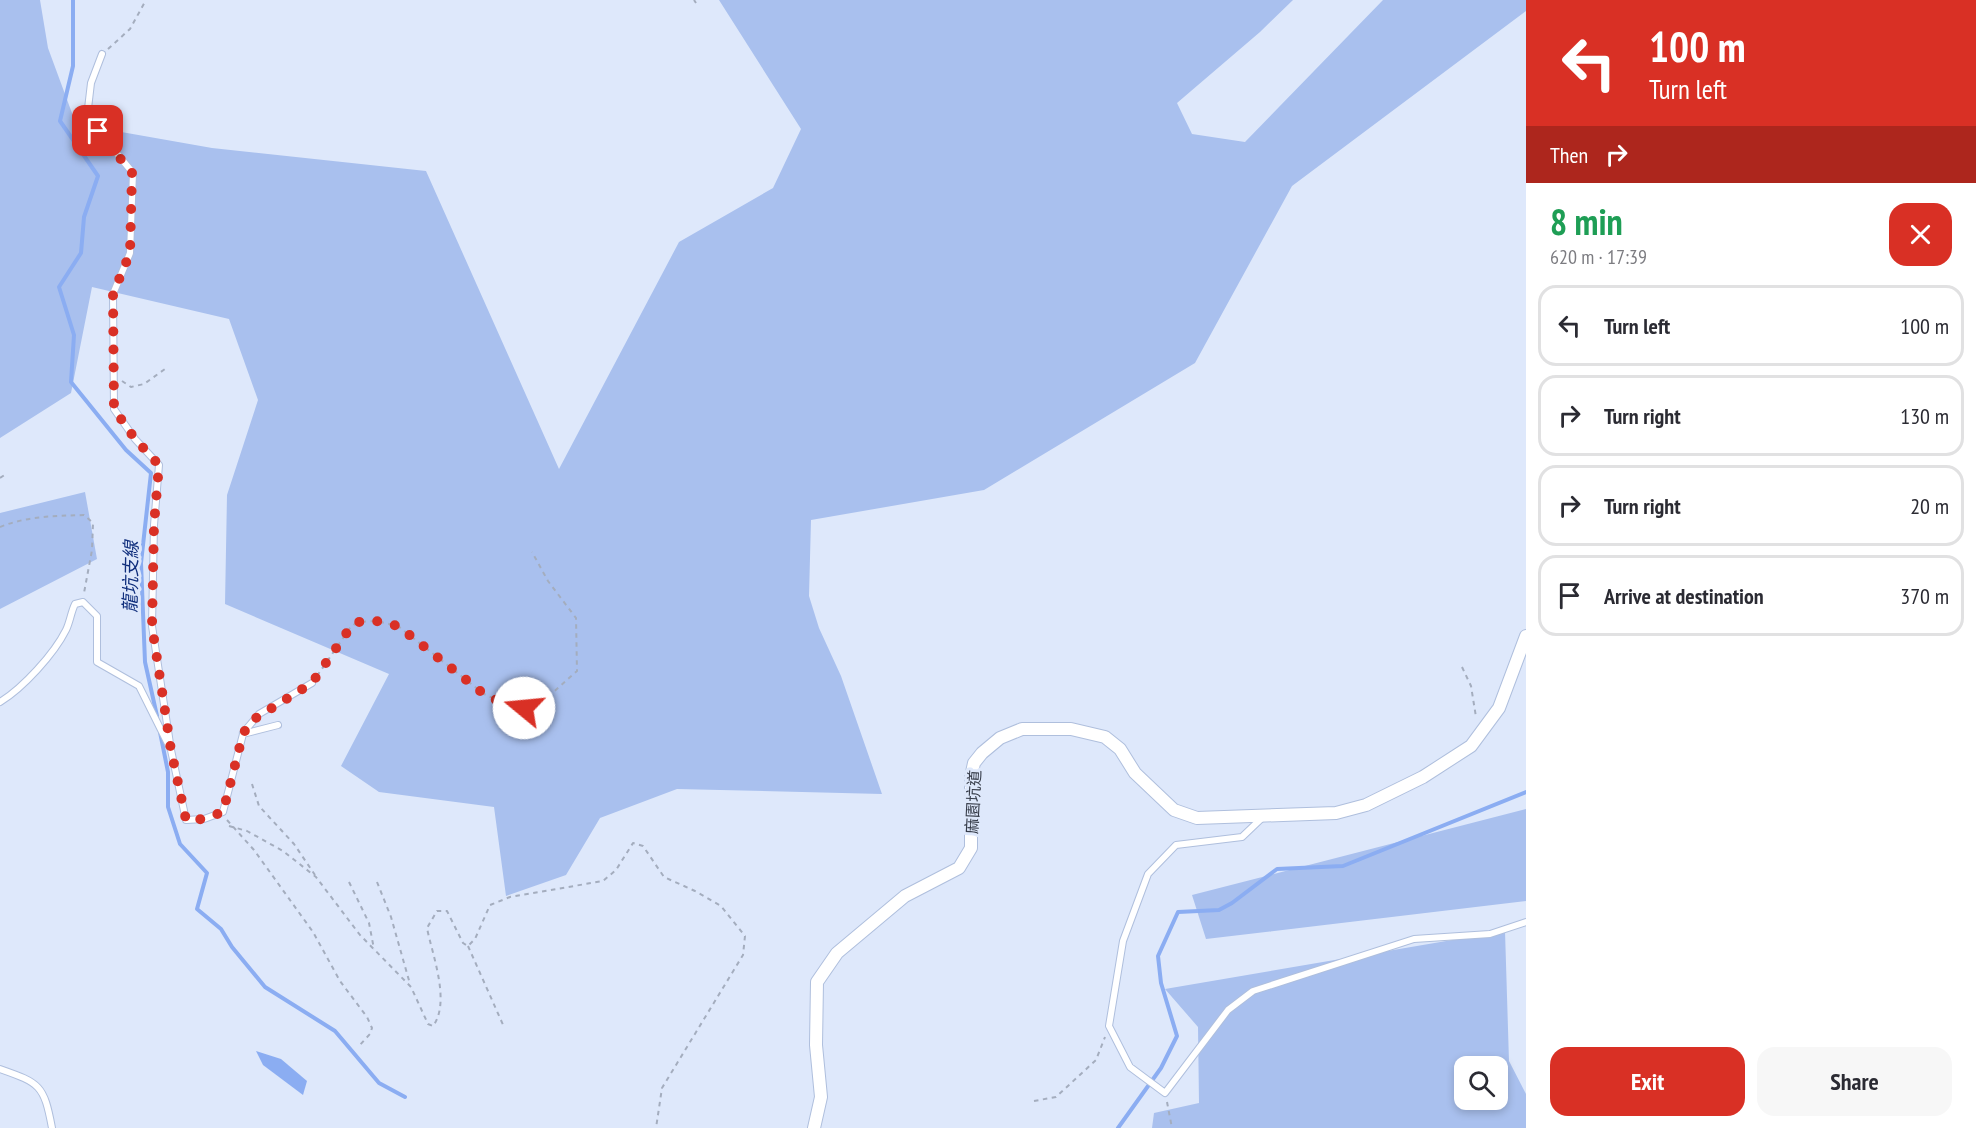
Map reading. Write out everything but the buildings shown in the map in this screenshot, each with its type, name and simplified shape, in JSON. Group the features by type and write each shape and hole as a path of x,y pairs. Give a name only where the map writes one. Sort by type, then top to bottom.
{"street":[{"name":"麻園坑道","path":"814,1128 821,1097 816,1045 817,982 837,953 905,896 959,868 971,848 971,777 974,763 1000,738 1022,729 1071,729 1105,737 1120,749 1135,773 1174,810 1197,818 1336,813 1366,805 1423,777 1471,746 1498,708 1526,636"}],"lane":[{"path":"102,54 91,83 87,117 132,173 130,253 113,294 114,409 135,439 159,465 154,525 152,626 171,750 186,820 204,819 223,812 243,734 259,714 312,683"},
{"path":"0,702 49,656 66,630 75,604 82,602 97,616 97,662 139,686 171,750"},
{"path":"243,734 278,725"},
{"path":"1264,816 1242,837 1176,844 1148,874 1123,940 1109,1026 1130,1066 1165,1093 1228,1010 1253,991 1414,939 1490,934 1526,922"},
{"path":"0,1069 35,1083 47,1103 52,1128"}],"path":[{"path":"102,54 130,29 146,0"},
{"path":"115,376 131,387 144,384 165,369"},
{"path":"0,478 6,474"},
{"path":"0,527 15,521 43,517 84,515 93,523 92,550 82,602"},
{"path":"312,683 350,628 357,622 376,621 398,626 484,694 507,705 524,708 548,697 577,671 576,618 548,580 532,552"},
{"path":"1462,667 1471,686 1476,715 1474,726"},
{"path":"252,784 259,806 294,844 360,935 411,987"},
{"path":"223,812 230,826 261,859 313,932 340,981 367,1017 372,1028 370,1034 358,1047"},
{"path":"230,826 247,831 283,851 316,877"},
{"path":"468,946 475,939 490,905 510,897 603,881 616,870 633,843 643,846 664,877 721,906 745,936 743,955 662,1088 656,1128"},
{"path":"349,882 369,923 375,951"},
{"path":"376,882 391,917 411,987 428,1024 433,1026 437,1020 440,1005 437,963 427,928 437,911 447,911 463,943 468,946 504,1027"},
{"path":"1034,1101 1056,1097 1096,1060 1109,1026"},
{"path":"1165,1093 1172,1128"}],"shaded area":[{"path":"0,0 40,0 48,48 76,124 212,148 426,171 559,469 679,242 773,188 801,129 719,0 1293,0 1260,32 1177,103 1192,134 1245,142 1383,0 1526,0 1526,11 1292,186 1195,363 984,490 811,520 809,596 819,628 841,676 882,794 677,789 600,818 566,875 506,896 494,807 379,792 341,766 389,674 225,604 227,495 258,400 229,319 92,287 71,393 0,438"},
{"path":"85,492 97,559 0,609 0,513"},
{"path":"1526,809 1526,901 1206,939 1192,895"},
{"path":"1505,931 1509,1061 1526,1094 1526,1128 1152,1128 1154,1113 1199,1103 1198,1027 1165,989"},
{"path":"256,1051 281,1059 307,1081 303,1095 263,1065"}],"waterway":[{"name":"龍坑支線","path":"73,0 73,66 60,121 98,176 84,217 81,253 59,287 74,335 71,382 126,450 151,473 141,563 145,662 157,716"},
{"name":"龍坑支線","path":"160,732 168,772 168,807 180,844 207,873 197,909 221,929 232,947 265,987 335,1031 379,1083 405,1097"},
{"path":"1118,1128 1161,1068 1177,1036 1161,983 1158,956 1178,912 1219,910 1277,869 1343,866 1526,792"}],"route":[{"path":"98,131 132,173 130,253 113,294 114,409 135,439 159,465 154,525 152,626 171,750 186,820 204,819 223,812 243,734 251,721 312,683 350,628 357,622 376,621 398,626 484,694 507,705 524,708"}]}
